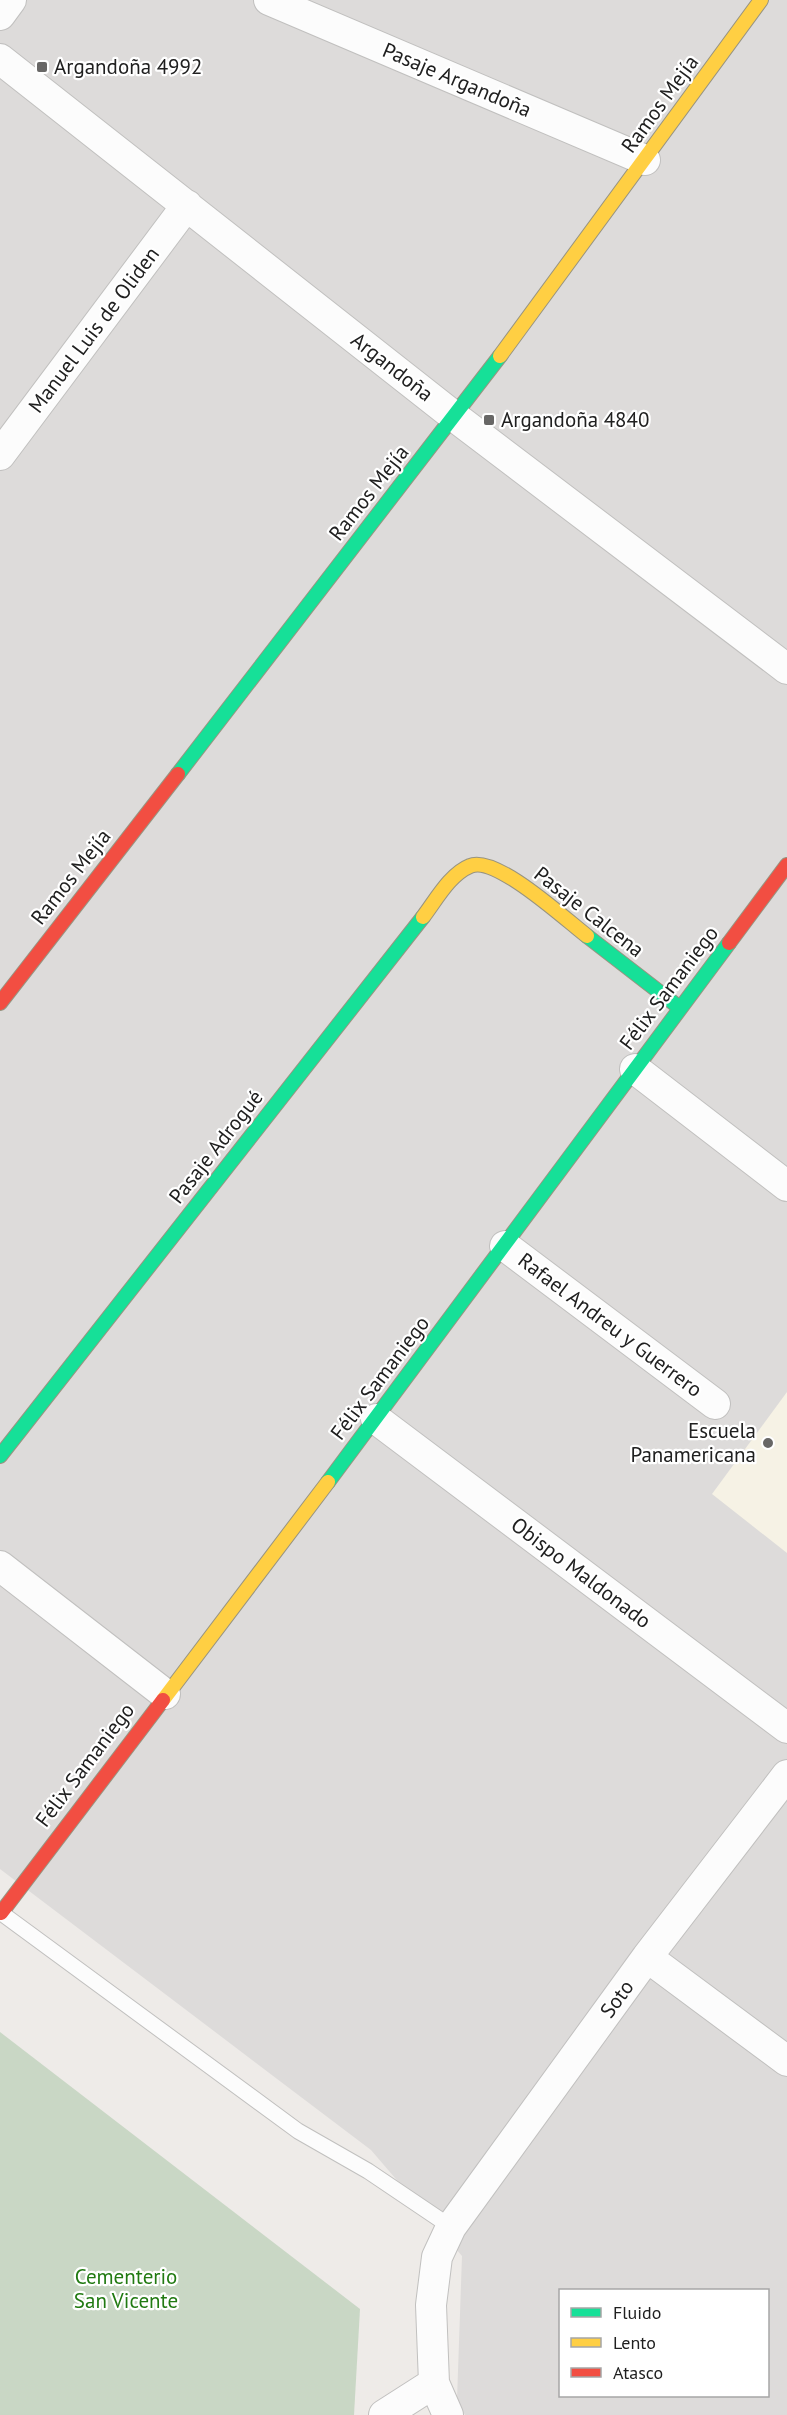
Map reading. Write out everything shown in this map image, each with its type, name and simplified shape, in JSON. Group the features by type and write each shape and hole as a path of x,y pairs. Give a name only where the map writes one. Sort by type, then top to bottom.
{"street":[{"path":"0,15 11,0"},
{"name":"Pasaje Argandoña","path":"269,0 645,159"},
{"name":"Ramos Mejía","path":"3,993 455,417 761,0"},
{"name":"Argandoña","path":"0,60 455,417 787,669"},
{"name":"Manuel Luis de Oliden","path":"0,455 187,205"},
{"name":"Pasaje Calcena","path":"466,865 483,862 506,874 680,1008"},
{"name":"Pasaje Adrogué","path":"0,1456 432,905 466,865"},
{"name":"Félix Samaniego","path":"0,1912 376,1419 787,865"},
{"path":"635,1069 787,1186"},
{"name":"Rafael Andreu y Guerrero","path":"505,1246 715,1404"},
{"name":"Obispo Maldonado","path":"376,1419 787,1728"},
{"path":"0,1566 165,1694"},
{"name":"Soto","path":"448,2415 435,2383 431,2305 437,2257 451,2227 647,1957 787,1775"},
{"path":"647,1957 787,2061"},
{"path":"384,2415 435,2383"}],"lane":[{"path":"0,1912 298,2131 368,2171 451,2227"}],"shaded area":[{"path":"0,0 787,0 787,2415 465,2415 457,2400 462,2256 371,2150 0,1869"},
{"name":"Escuela Panamericana","path":"787,1392 787,1553 712,1494"}],"green space":[{"name":"Cementerio San Vicente","path":"0,2032 360,2309 354,2415 0,2415"}],"traffic: fast":[{"path":"178,774 500,356"},
{"path":"0,1456 423,917"},
{"path":"587,936 680,1008"},
{"path":"328,1482 729,943"}],"traffic: slow":[{"path":"500,356 761,0"},
{"path":"423,917 456,875 470,866 481,865 496,870 530,891 587,936"},
{"path":"163,1700 328,1482"}],"traffic: jam":[{"path":"0,1003 178,774"},
{"path":"729,943 787,865"},
{"path":"1,1913 163,1700"}],"place":[{"name":"Argandoña 4992","path":"42,67"},
{"name":"Argandoña 4840","path":"489,420"},
{"name":"Escuela Panamericana","path":"768,1443"}]}
